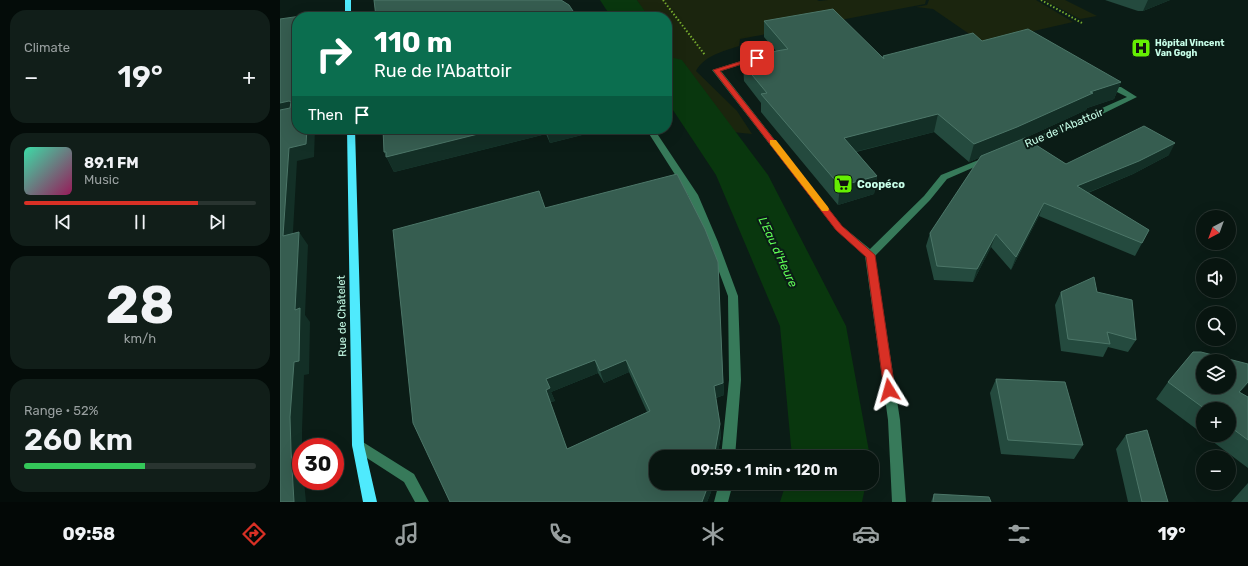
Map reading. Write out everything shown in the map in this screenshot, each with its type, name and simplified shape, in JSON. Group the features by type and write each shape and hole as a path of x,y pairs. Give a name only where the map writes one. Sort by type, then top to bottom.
{"main road":[{"path":"348,0 348,12"},
{"name":"Rue de Châtelet","path":"351,134 358,445 370,502"}],"street":[{"path":"757,58 716,70 839,228 870,255 894,420 899,502"},
{"name":"Rue de l'Abattoir","path":"1011,150 1133,97 1118,89"},
{"path":"653,134 693,195 713,242 733,296 735,380 729,450"},
{"path":"870,255 927,198 944,177 998,155"},
{"path":"358,445 409,478 422,502"},
{"path":"721,502 726,490"}],"path":[{"path":"663,0 716,70"},
{"path":"1041,0 1082,23"}],"green space":[{"path":"637,0 926,0 925,4 740,39 739,46 714,55 704,61 696,71 737,111 752,134 732,132 672,57 672,12 643,12"},
{"path":"929,0 1036,0 1073,22 1025,33 994,51 933,9 916,7 927,5"},
{"path":"1044,0 1065,0 1097,16 1080,19"}],"building":[{"path":"374,0 561,0 569,5 574,12 375,12"},
{"path":"833,9 884,59 883,56 973,33 982,41 1028,29 1121,82 1090,92 1093,93 1017,127 974,144 938,114 844,138 877,176 840,186 761,94 767,93 743,64 753,62 748,56 788,49 764,21"},
{"path":"292,17 292,134 307,134 306,144 289,148 283,236 299,232 295,310 300,308 299,361 294,362 290,417 292,490 293,490 294,502 280,502 280,110 290,108 291,102 280,103 280,19"},
{"path":"1144,126 1175,143 1139,161 1077,186 1149,230 1142,243 1044,203 1016,257 996,234 977,269 937,266 930,233 981,156 1025,138 1066,164"},
{"path":"383,134 478,134 386,157 386,152 384,152"},
{"path":"677,174 705,229 718,262 723,383 714,386 720,424 715,450 649,450 649,490 706,490 702,502 450,502 413,423 393,230 539,191 545,208","holes":["595,360 600,371 626,360 650,411 567,449 546,390 550,388 546,379"]},
{"path":"1094,277 1097,292 1132,300 1136,340 1107,332 1110,344 1068,339 1061,292"},
{"path":"1193,352 1209,354 1196,354 1196,394 1236,394 1236,361 1248,364 1248,382 1239,392 1248,397 1248,440 1236,431 1236,402 1196,402 1168,382"},
{"path":"996,379 1065,382 1083,445 1008,440"},
{"path":"1147,430 1168,502 1142,502 1126,435"},
{"path":"934,494 989,497 991,502 933,502"}],"waterway":[{"name":"L'Eau d'Heure","path":"618,0 626,12"},
{"name":"L'Eau d'Heure","path":"672,76 742,175 813,326 830,450"},
{"name":"L'Eau d'Heure","path":"821,502 824,490"}],"slow traffic":[{"path":"773,142 825,209"}],"place":[{"name":"Hôpital Vincent Van Gogh","path":"1141,48"},
{"name":"Coopéco","path":"843,184"}],"route":[{"path":"757,58 716,70 839,228 870,255 889,390"}]}
